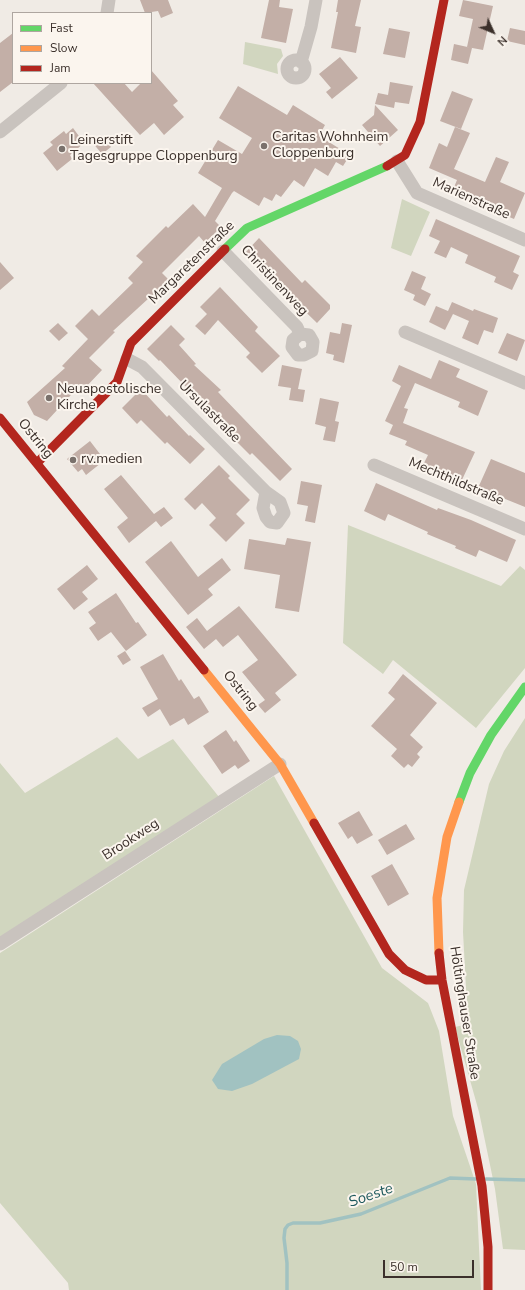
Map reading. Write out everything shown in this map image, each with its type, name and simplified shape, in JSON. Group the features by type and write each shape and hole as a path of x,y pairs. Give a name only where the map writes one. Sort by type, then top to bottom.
{"street":[{"path":"107,12 109,0"},
{"path":"301,62 311,28 316,0"},
{"name":"Margaretenstraße","path":"37,463 117,382 131,343 248,228 257,222 397,161 404,155 420,122 444,0"},
{"path":"0,132 60,84"},
{"name":"Marienstraße","path":"397,161 417,193 525,240"},
{"name":"Christinenweg","path":"223,251 297,327 300,334"},
{"path":"405,332 525,383"},
{"name":"Ursulastraße","path":"126,358 142,367 266,492"},
{"name":"Ostring","path":"0,418 280,764 389,954 405,970 426,980 442,980"},
{"name":"Mechthildstraße","path":"374,465 525,529"},
{"name":"Höltinghauser Straße","path":"488,1290 488,1247 482,1186 467,1118 442,980 439,956 437,898 448,836 470,774 491,735 525,687"},
{"name":"Brookweg","path":"0,944 280,764"}],"green space":[{"path":"245,42 281,49 283,56 277,64 278,74 243,64"},
{"path":"402,199 430,212 411,256 391,248"},
{"path":"348,525 501,586 520,566 525,570 525,668 476,728 393,660 383,674 343,643"},
{"path":"525,718 525,1250 503,1249 495,1189 479,1112 455,1027 468,1024 463,932 464,890 489,784 504,751"},
{"path":"117,737 138,759 173,739 219,797 0,937 0,763 25,793"},
{"path":"274,776 382,968 428,1003 439,1031 453,1116 476,1184 481,1290 69,1290 68,1283 0,1203 0,953"}],"water":[{"path":"277,1035 290,1036 298,1041 301,1049 299,1059 252,1084 232,1091 218,1089 212,1080 222,1064 264,1039"}],"building":[{"path":"140,0 168,0 173,13 161,18 158,11 145,12"},
{"path":"269,0 280,0 279,7 293,9 286,43 261,38"},
{"path":"338,0 361,0 355,26 361,27 356,53 331,48 338,12 336,12"},
{"path":"463,0 493,6 483,50 467,47 473,19 459,16"},
{"path":"389,28 410,32 405,58 383,54"},
{"path":"510,28 525,31 525,45 507,41"},
{"path":"12,34 12,83 0,92 0,43"},
{"path":"454,44 472,48 468,64 451,60"},
{"path":"340,57 358,78 332,99 326,92 331,88 319,74"},
{"path":"152,71 178,101 173,105 184,117 164,135 154,123 140,135 94,84 125,84 132,92 140,84 152,84"},
{"path":"390,82 413,86 409,104 395,102 394,108 375,104 378,93 388,95"},
{"path":"238,86 287,115 293,105 325,125 319,136 350,155 343,166 336,162 328,176 315,168 304,187 294,180 281,197 276,194 272,201 264,197 259,206 234,191 215,221 221,227 205,243 199,236 162,273 170,281 151,300 149,298 113,331 115,332 89,358 102,370 85,388 81,384 47,421 34,415 27,402 65,368 62,366 88,339 75,326 92,309 99,316 133,283 128,278 143,262 136,256 166,226 168,228 193,204 205,217 222,188 198,173 218,140 242,154 252,138 219,118"},
{"path":"452,91 473,99 461,129 440,121"},
{"path":"375,105 398,130 380,146 362,125 374,115"},
{"path":"455,127 470,133 454,169 485,182 496,157 509,162 500,182 525,193 514,219 452,192 457,180 429,168 439,143 447,147"},
{"name":"Leinerstift Tagesgruppe Cloppenburg","path":"73,128 84,143 70,155 72,159 57,171 43,153 53,145 50,142 64,131 66,134"},
{"path":"101,135 111,147 102,154 92,142"},
{"path":"436,219 520,256 513,272 519,275 512,290 494,282 496,277 465,263 468,255 451,247 446,258 434,253 440,241 429,236"},
{"path":"259,238 302,283 305,280 330,305 330,309 317,323 245,253"},
{"path":"0,262 14,278 0,290"},
{"path":"412,271 426,277 421,289 431,294 425,306 413,300 415,295 404,290"},
{"path":"220,287 258,327 255,331 280,356 262,373 246,357 250,353 218,320 205,335 195,326 207,314 200,307"},
{"path":"452,302 473,311 474,309 498,318 493,333 484,330 478,345 462,338 469,321 453,314 445,330 429,322 436,306 448,311"},
{"path":"58,323 68,333 59,341 49,331"},
{"path":"342,323 352,325 344,363 333,360 334,355 326,353 330,332 340,334"},
{"path":"171,325 185,339 179,345 196,364 194,365 221,390 218,392 292,469 280,481 252,453 250,455 234,439 236,437 195,396 194,397 184,388 186,387 147,349"},
{"path":"507,333 525,340 517,361 498,353"},
{"path":"439,360 460,369 456,377 488,391 478,416 458,407 460,402 415,383 404,408 408,409 403,423 475,452 461,482 423,465 428,455 405,445 407,441 389,434 393,425 385,421 401,386 392,381 399,365 431,379"},
{"path":"282,365 302,369 298,389 278,386"},
{"path":"291,388 305,390 303,402 289,400"},
{"path":"141,389 167,417 169,415 189,436 190,435 205,449 190,464 167,442 165,444 141,420 137,424 122,408"},
{"path":"320,398 339,402 335,421 339,422 335,442 323,440 326,427 315,424"},
{"path":"90,441 100,454 96,457 101,463 86,475 82,469 78,472 67,459"},
{"path":"491,459 525,473 525,507 478,488"},
{"path":"219,465 230,476 228,478 250,500 236,514 245,523 226,542 209,525 216,518 202,503 195,510 184,499"},
{"path":"121,475 154,514 164,507 173,518 161,527 156,521 129,543 117,527 128,518 104,489"},
{"path":"301,481 322,485 315,523 305,521 308,506 297,504"},
{"path":"376,483 437,510 438,508 471,520 516,540 507,562 479,550 476,557 455,548 456,546 427,534 428,532 388,514 385,521 364,511"},
{"path":"287,538 311,542 299,612 275,608 280,575 244,569 249,539 285,545"},
{"path":"171,541 198,577 222,558 231,570 208,589 213,595 188,615 145,562"},
{"path":"87,565 98,579 82,592 88,599 74,610 57,589"},
{"path":"116,593 136,623 138,622 147,635 126,651 111,632 98,641 89,628 96,623 88,612"},
{"path":"239,606 297,675 275,693 281,700 265,713 258,705 265,700 242,672 258,660 238,635 223,647 216,639 204,649 186,627 197,618 207,631"},
{"path":"125,651 131,660 123,665 117,656"},
{"path":"163,654 179,681 181,679 194,699 199,696 209,712 188,725 184,718 170,726 160,709 148,717 142,708 158,699 140,667"},
{"path":"403,674 437,703 410,735 423,747 417,754 420,757 412,767 408,764 404,768 391,756 397,749 371,726 395,699 388,693"},
{"path":"226,730 234,742 236,740 250,761 238,769 235,765 222,774 203,746"},
{"path":"359,811 373,835 357,844 352,836 348,839 338,823"},
{"path":"406,824 415,839 387,855 378,840"},
{"path":"392,864 409,894 388,906 371,876"}],"waterway":[{"name":"Soeste","path":"287,1290 287,1263 284,1238 285,1229 288,1225 293,1223 320,1223 361,1214 450,1178 476,1179"},
{"name":"Soeste","path":"486,1179 525,1180"}],"traffic: fast":[{"path":"225,249 247,228 387,166"},
{"path":"459,802 470,773 491,735 525,687"}],"traffic: slow":[{"path":"204,670 280,764 314,823"},
{"path":"439,953 437,898 447,837 459,802"}],"traffic: jam":[{"path":"387,166 405,155 420,122 444,0"},
{"path":"37,463 117,382 131,343 225,249"},
{"path":"0,418 204,670"},
{"path":"314,823 389,954 405,970 426,980 442,980"},
{"path":"439,953 442,980 482,1186 488,1247 488,1290"}],"place":[{"name":"Caritas Wohnheim Cloppenburg","path":"264,146"},
{"name":"Leinerstift Tagesgruppe Cloppenburg","path":"62,149"},
{"name":"Neuapostolische Kirche","path":"49,398"},
{"name":"rv.medien","path":"73,460"}]}
